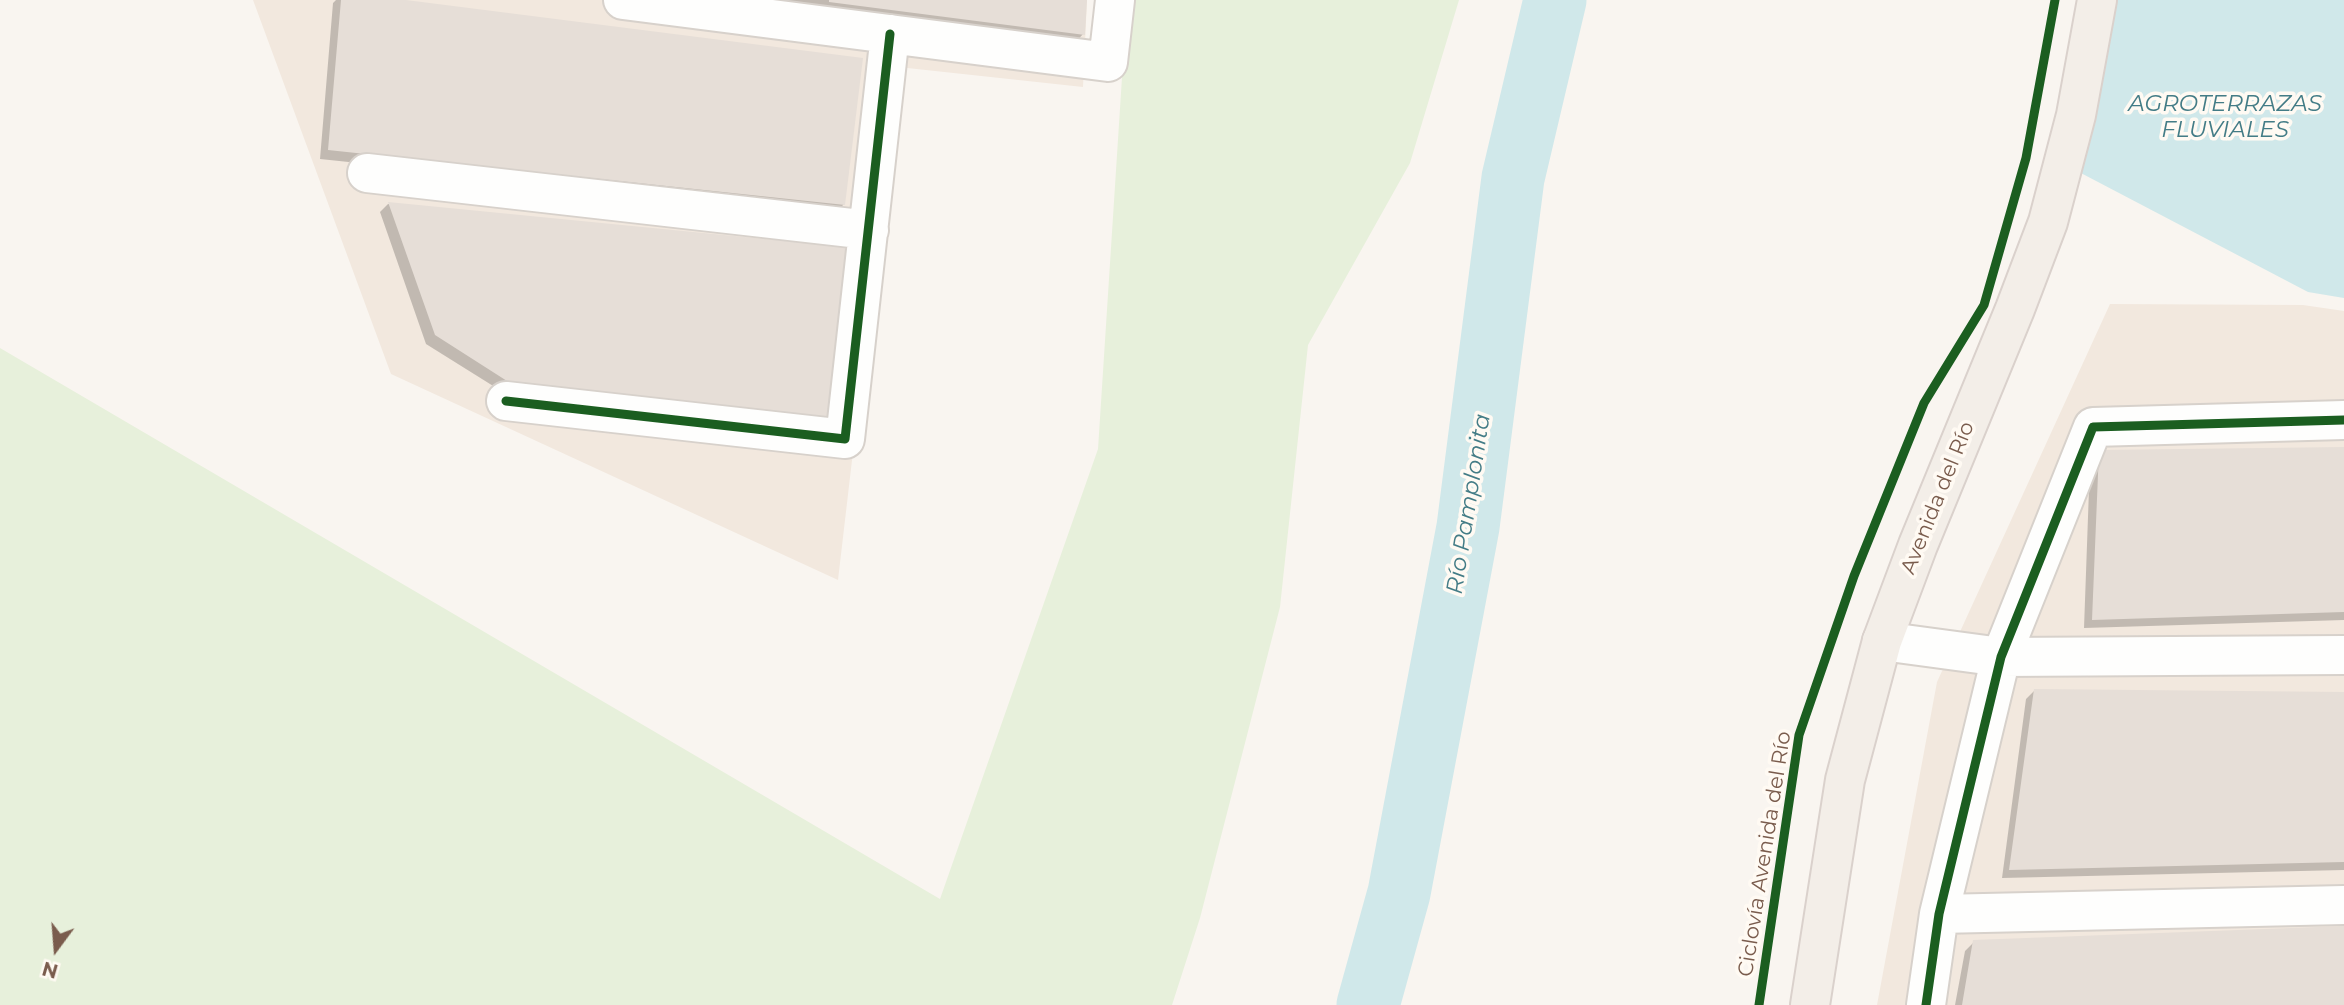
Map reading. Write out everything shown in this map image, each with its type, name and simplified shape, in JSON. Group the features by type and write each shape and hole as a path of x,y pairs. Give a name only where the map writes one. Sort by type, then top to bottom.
{"main road":[{"name":"Avenida del Río","path":"1810,1005 1845,780 1882,641 2048,222 2076,116 2097,0"}],"street":[{"path":"623,0 1108,62 1115,0"},
{"path":"506,401 845,439 890,34"},
{"path":"367,173 869,230"},
{"path":"1926,1005 1939,915 2001,657 2093,428 2344,420"},
{"path":"1882,641 2001,657 2344,655"},
{"path":"1939,915 2344,905"}],"shaded area":[{"path":"253,0 1087,0 1083,87 898,67 838,580 391,374"},
{"path":"2110,304 2303,305 2344,311 2344,1005 1877,1005 1937,682"}],"green space":[{"path":"1127,0 1459,0 1410,163 1308,345 1280,607 1200,918 1172,1005 0,1005 0,348 940,899 1098,449"}],"water":[{"name":"AGROTERRAZAS FLUVIALES","path":"2109,0 2344,0 2344,298 2308,292 2077,171"}],"building":[{"path":"341,0 406,0 863,58 845,205 328,150"},
{"path":"1087,0 1085,35 829,2"},
{"path":"388,202 846,247 828,418 507,381 435,335"},
{"path":"2344,447 2344,612 2092,620 2099,450"},
{"path":"2034,689 2344,692 2344,862 2009,870"},
{"path":"2344,926 2344,1005 1962,1005 1973,940"}],"waterway":[{"name":"Río Pamplonita","path":"1368,1005 1399,893 1468,527 1513,178 1555,0"}],"cycle path":[{"name":"Ciclovía Avenida del Río","path":"1759,1005 1799,735 1854,576 1924,403 1984,305 2026,158 2055,0"},
{"path":"506,401 845,439 890,34"},
{"path":"1926,1005 1939,914 2001,657 2093,427 2344,420"}]}
